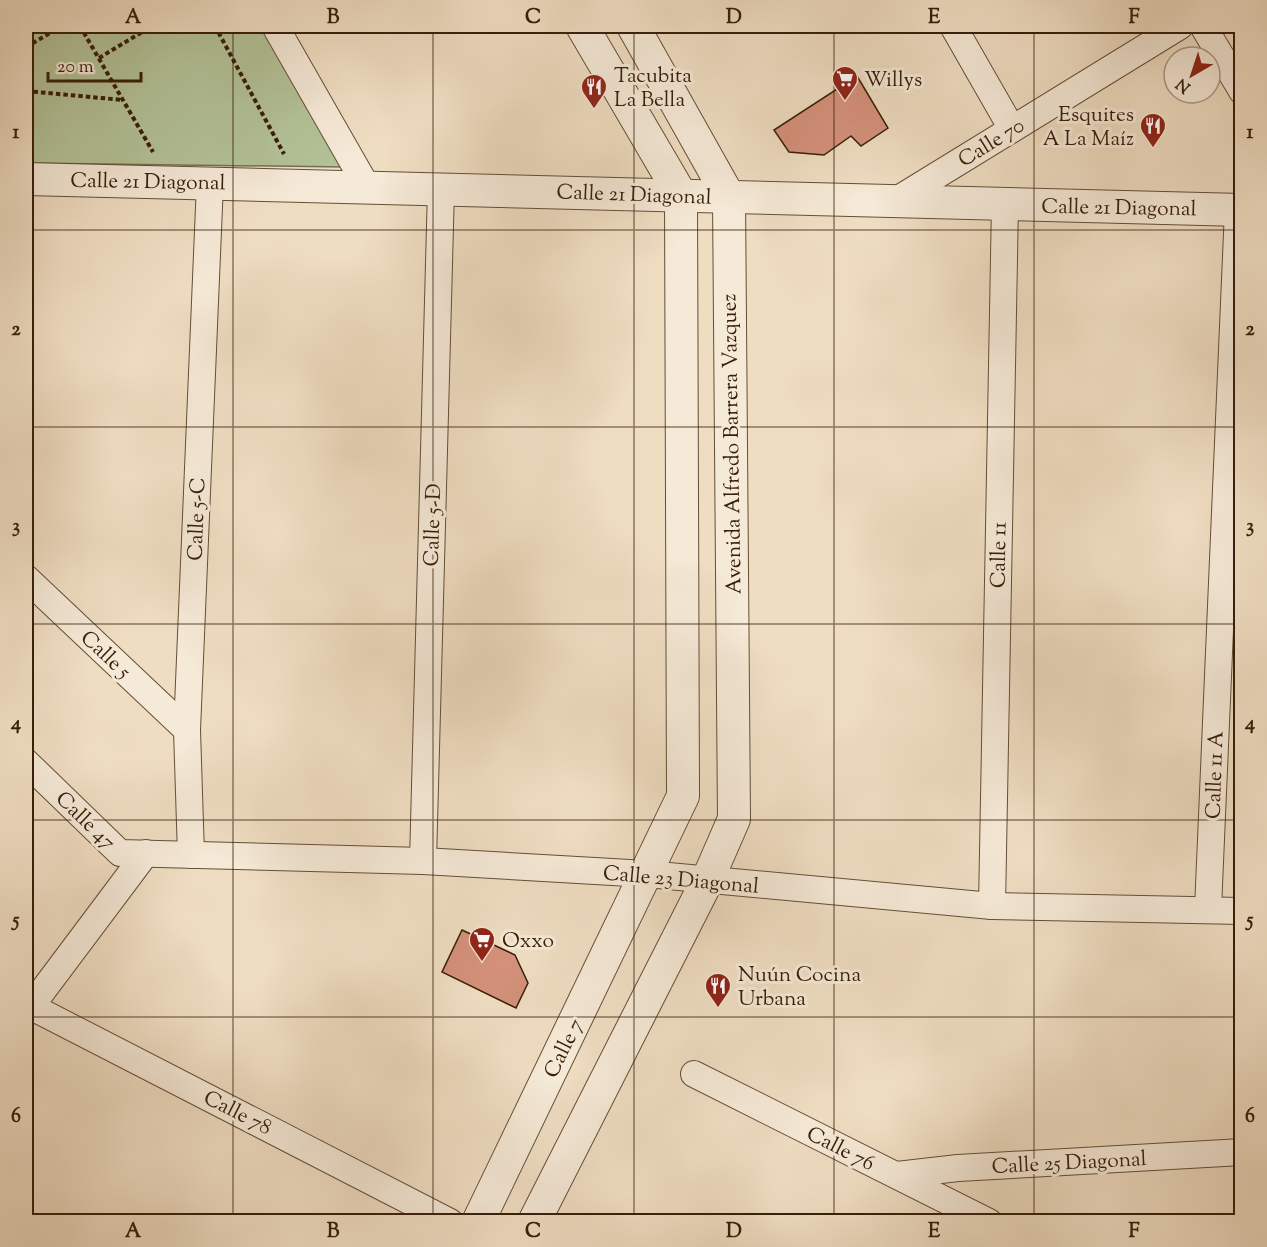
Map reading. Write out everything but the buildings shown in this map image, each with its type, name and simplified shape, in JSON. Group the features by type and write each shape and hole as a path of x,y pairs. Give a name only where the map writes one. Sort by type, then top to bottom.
{"street":[{"path":"275,26 367,187"},
{"path":"582,26 681,195 683,796 647,874"},
{"name":"Avenida Alfredo Barrera Vazquez","path":"633,26 729,197 734,819 707,881"},
{"path":"953,26 1012,129"},
{"name":"Calle 70","path":"895,201 1180,26"},
{"path":"1203,26 1242,91"},
{"name":"Calle 21 Diagonal","path":"26,179 1240,210"},
{"name":"Calle 5-C","path":"191,855 187,730 210,183"},
{"name":"Calle 5-D","path":"423,861 441,189"},
{"name":"Calle 11","path":"992,906 1005,204"},
{"name":"Calle 11 A","path":"1208,909 1240,210"},
{"name":"Calle 5","path":"26,578 187,730"},
{"name":"Calle 47","path":"26,762 120,853"},
{"name":"Calle 23 Diagonal","path":"120,853 423,861 647,874 992,906 1242,911"},
{"path":"27,1007 146,853"},
{"name":"Calle 7","path":"478,1221 647,874"},
{"path":"534,1221 707,881"},
{"name":"Calle 78","path":"27,1007 450,1221"},
{"name":"Calle 76","path":"694,1074 989,1221"},
{"name":"Calle 25 Diagonal","path":"897,1175 958,1168 1242,1152"}],"path":[{"path":"26,47 62,26"},
{"path":"80,26 154,154"},
{"path":"99,58 152,26"},
{"path":"215,26 284,155"},
{"path":"26,91 123,100"}],"green space":[{"path":"26,26 270,26 345,167 26,163"}],"place":[{"name":"Willys","path":"845,102"},
{"name":"Tacubita La Bella","path":"594,110"},
{"name":"Esquites A La Maíz","path":"1153,149"},
{"name":"Oxxo","path":"482,963"},
{"name":"Nuún Cocina Urbana","path":"718,1009"}]}
